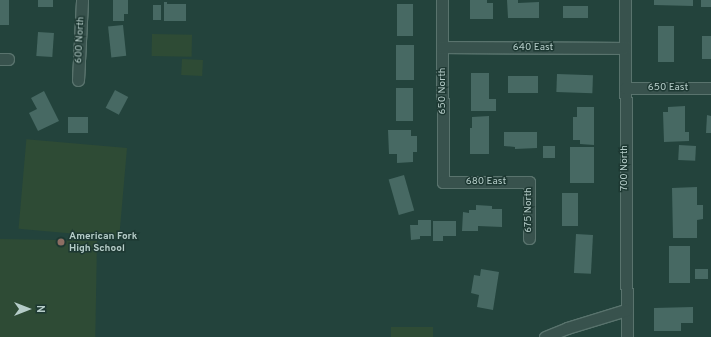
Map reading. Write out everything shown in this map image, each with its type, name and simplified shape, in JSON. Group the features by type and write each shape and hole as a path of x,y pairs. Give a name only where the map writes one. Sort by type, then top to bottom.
{"street":[{"name":"600 North","path":"78,80 82,0"},
{"name":"650 North","path":"442,0 443,182"},
{"name":"700 North","path":"625,0 626,337"},
{"name":"640 East","path":"442,47 624,48"},
{"name":"650 East","path":"625,88 711,88"},
{"name":"680 East","path":"443,182 529,182"},
{"name":"675 North","path":"529,182 529,238"},
{"path":"545,337 567,328 626,310"}],"green space":[{"path":"152,34 192,35 192,57 152,56"},
{"path":"182,59 203,60 202,76 181,75"},
{"path":"26,139 127,148 119,238 19,229"},
{"path":"0,239 97,241 95,337 0,337"},
{"path":"391,327 433,327 433,337 391,337"}],"building":[{"path":"0,0 9,0 9,25 0,25"},
{"path":"38,0 53,0 53,7 38,7"},
{"path":"113,0 128,0 128,14 124,14 124,21 113,21"},
{"path":"470,0 487,0 487,3 493,3 493,19 470,19"},
{"path":"507,0 518,0 518,3 539,2 539,18 508,18"},
{"path":"654,0 693,0 693,6 654,5"},
{"path":"701,0 711,0 711,7 701,7"},
{"path":"164,2 167,2 167,4 186,4 186,21 164,21"},
{"path":"397,4 413,4 413,36 397,36"},
{"path":"153,5 161,5 161,20 153,20"},
{"path":"563,6 588,6 588,18 563,18"},
{"path":"123,25 126,56 111,57 108,27"},
{"path":"658,26 674,26 674,62 658,62"},
{"path":"38,32 54,33 52,57 36,56"},
{"path":"702,36 711,36 711,59 702,59"},
{"path":"396,45 414,45 414,80 396,80"},
{"path":"471,73 489,73 489,99 496,99 496,111 471,111"},
{"path":"557,74 593,75 592,93 556,92"},
{"path":"508,76 538,76 538,93 508,93"},
{"path":"396,88 413,88 413,121 396,121"},
{"path":"115,90 128,97 119,115 106,108"},
{"path":"44,91 59,121 38,131 29,113 37,109 31,98"},
{"path":"685,106 685,132 689,132 689,141 664,142 663,112 668,112 668,107"},
{"path":"577,107 594,107 594,145 580,144 580,140 573,140 573,117 577,117"},
{"path":"707,115 711,116 711,133 706,133"},
{"path":"489,116 489,154 470,154 470,128 472,128 472,117"},
{"path":"68,117 88,117 88,133 68,133"},
{"path":"388,130 411,130 411,136 417,136 417,152 413,152 413,162 397,163 397,154 389,154"},
{"path":"504,132 537,132 537,148 515,149 515,147 504,146"},
{"path":"679,145 696,146 695,161 678,160"},
{"path":"543,146 555,146 555,158 543,158"},
{"path":"570,147 594,147 594,183 570,183"},
{"path":"404,175 414,211 399,215 389,179"},
{"path":"697,187 697,205 703,205 703,219 697,220 697,238 673,238 672,188"},
{"path":"562,193 578,193 578,226 562,226"},
{"path":"476,205 492,206 492,209 502,209 502,227 478,226 478,231 462,231 463,212 469,213 469,210 476,210"},
{"path":"418,220 431,220 431,236 420,236 420,239 411,240 410,225 418,225"},
{"path":"433,221 456,221 456,236 443,236 443,241 433,241"},
{"path":"576,234 593,235 591,274 574,273"},
{"path":"669,246 690,246 690,283 669,283"},
{"path":"481,269 499,272 493,310 477,307 479,295 471,293 474,275 480,276"},
{"path":"695,269 708,269 708,279 695,279"},
{"path":"693,307 693,323 681,323 681,331 654,331 654,308"}],"place":[{"name":"American Fork High School","path":"61,242"}]}
